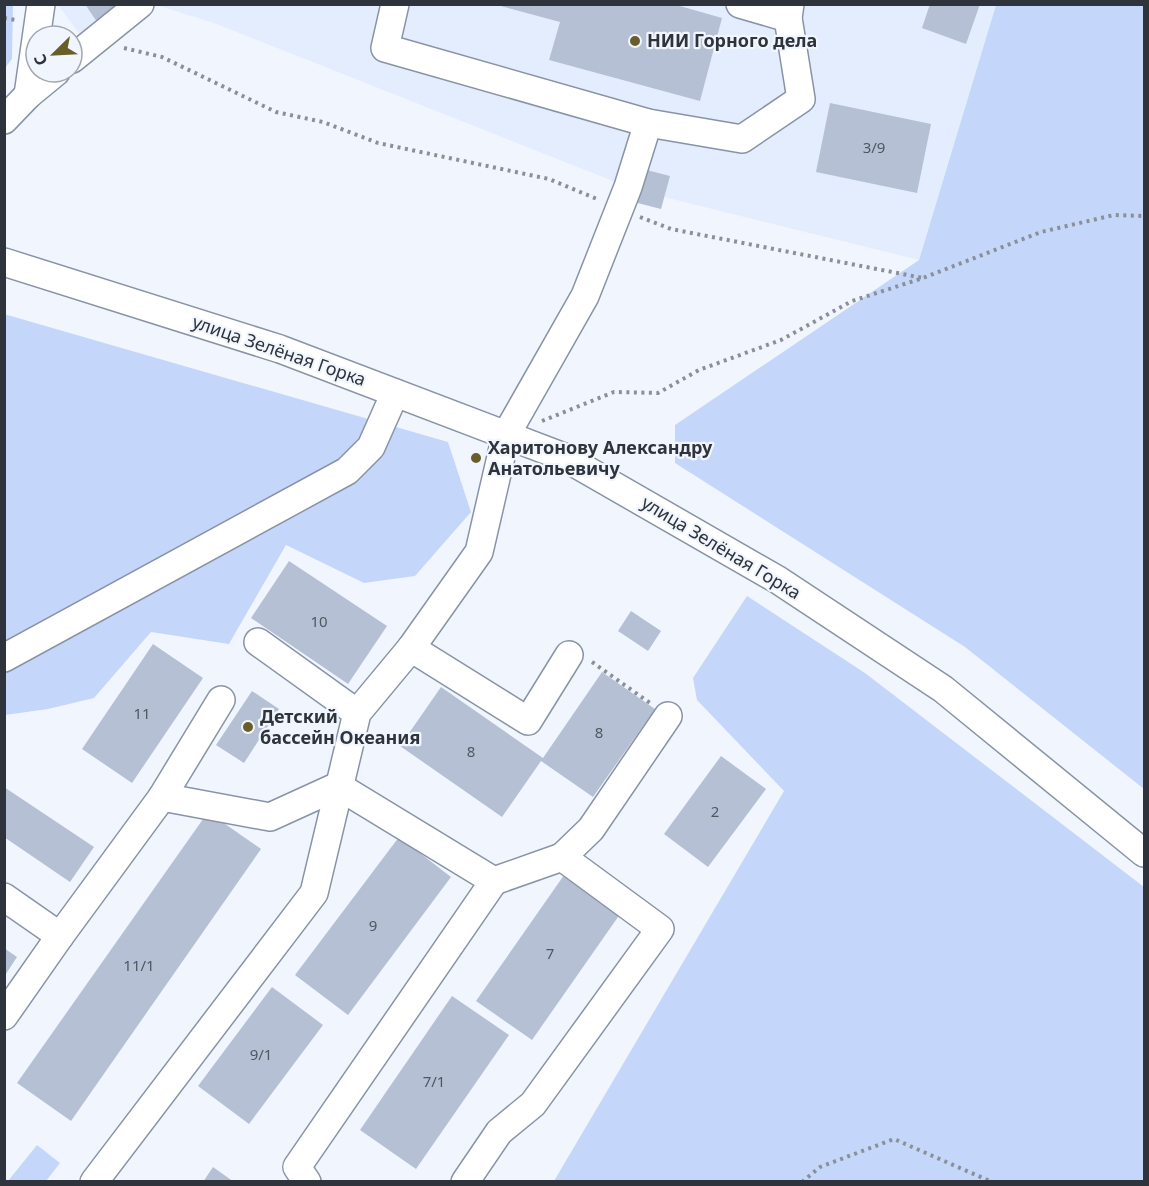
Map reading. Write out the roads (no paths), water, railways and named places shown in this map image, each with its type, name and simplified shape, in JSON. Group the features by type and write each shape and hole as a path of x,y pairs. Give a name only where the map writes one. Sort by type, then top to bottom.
{"street":[{"path":"84,50 140,4"},
{"path":"395,4 385,48 648,123 742,139 801,99 789,11 741,4"},
{"path":"28,95 39,15"},
{"path":"4,120 41,84"},
{"path":"94,1182 314,893 357,713 411,648 479,552 499,519 506,435 585,296 619,208 648,123"},
{"name":"улица Зелёная Горка","path":"4,262 280,349 564,457 602,476 778,580 943,688 1144,853"},
{"path":"4,658 347,471 371,447 395,393"},
{"path":"258,642 357,713"},
{"path":"411,648 528,721 569,655"},
{"path":"4,1016 162,798 221,700"},
{"path":"307,1182 297,1167 494,881 562,857 591,829 668,716"},
{"path":"162,798 270,817 338,786"},
{"path":"338,786 494,881"},
{"path":"465,1182 499,1132 533,1104 660,929 562,857"},
{"path":"4,897 60,936"}],"place":[{"name":"НИИ Горного дела","path":"635,41"},
{"name":"Харитонову Александру Анатольевичу","path":"476,458"},
{"name":"Детский бассейн Океания","path":"248,727"}]}
